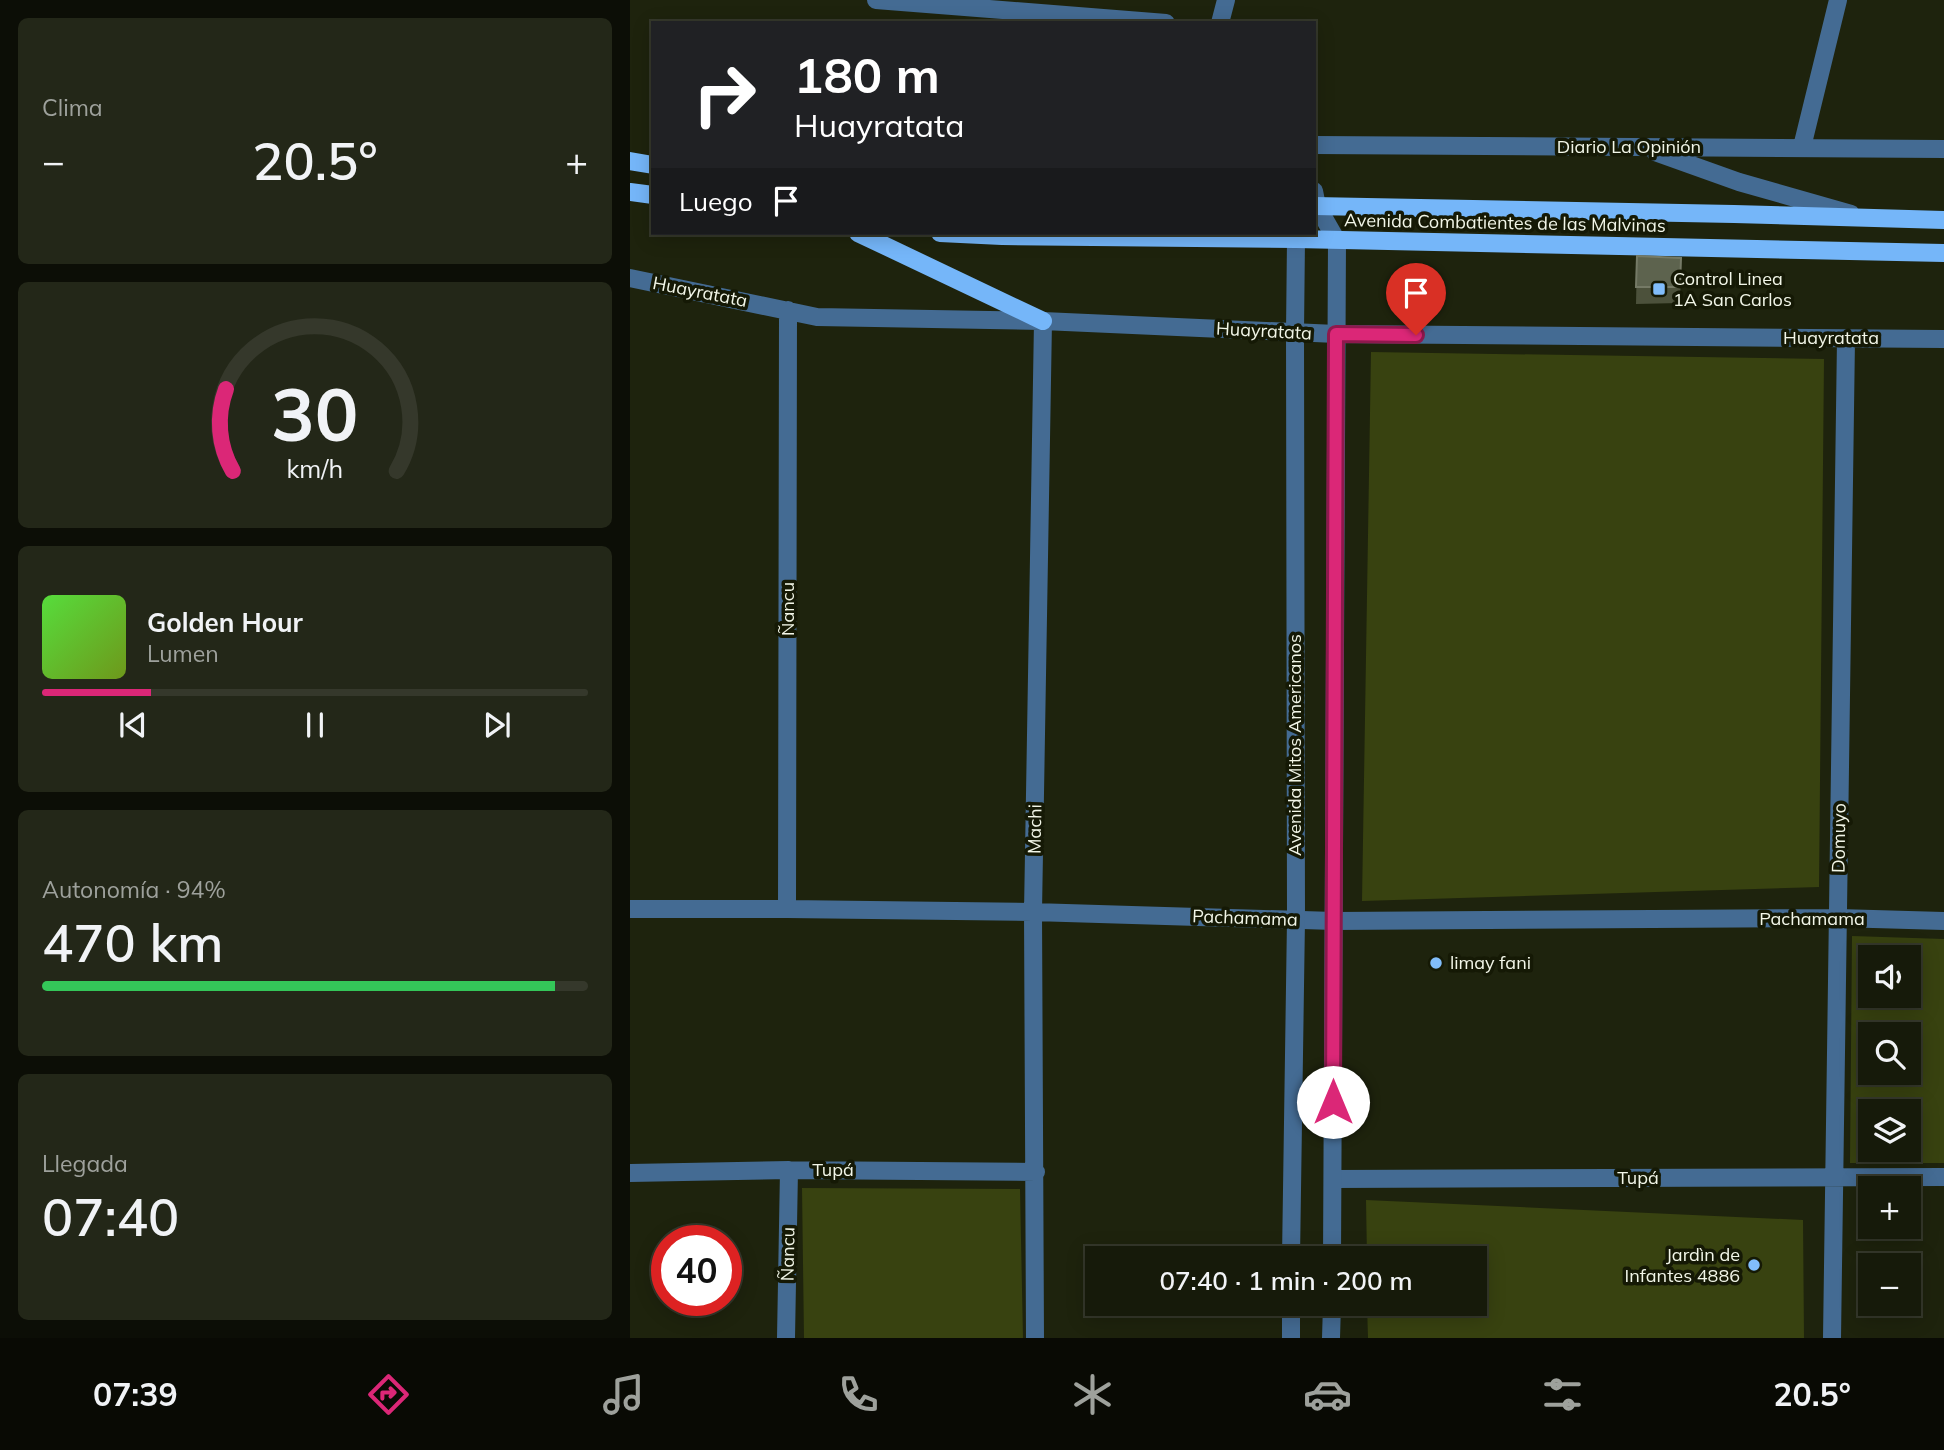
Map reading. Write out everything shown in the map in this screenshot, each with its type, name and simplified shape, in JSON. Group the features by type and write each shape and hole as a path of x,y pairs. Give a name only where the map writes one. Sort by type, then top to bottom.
{"main road":[{"path":"630,162 651,165"},
{"path":"630,191 651,195"},
{"name":"Avenida Combatientes de las Malvinas","path":"1316,204 1944,220"},
{"path":"863,235 1043,321"},
{"name":"Avenida Combatientes de las Malvinas","path":"981,235 1298,236 1337,241 1944,253"}],"street":[{"path":"876,0 949,3 1144,21"},
{"path":"1221,21 1226,0"},
{"path":"1802,147 1838,0"},
{"name":"Diario La Opinión","path":"1316,145 1944,149"},
{"path":"1643,148 1739,182 1872,219"},
{"path":"1316,206 1337,241 1332,1246"},
{"name":"Avenida Mitos Americanos","path":"1292,1246 1296,919 1295,332 1298,236"},
{"name":"Huayratata","path":"630,278 817,317 1043,321 1336,334 1944,339"},
{"name":"Ñancu","path":"787,909 788,310"},
{"name":"Machi","path":"1035,1338 1033,912 1043,321"},
{"name":"Domuyo","path":"1832,1338 1846,339"},
{"name":"Pachamama","path":"630,909 1033,912 1334,921 1838,918 1944,920"},
{"name":"Ñancu","path":"786,1338 789,1170"},
{"name":"Tupá","path":"630,1173 789,1170 1036,1172"},
{"name":"Tupá","path":"1333,1180 1944,1177"},
{"path":"1290,1338 1291,1316"},
{"path":"1331,1338 1332,1316"}],"green space":[{"path":"1371,352 1824,359 1819,887 1362,901"},
{"path":"1852,936 1944,939 1944,1163 1850,1163"},
{"path":"802,1188 1020,1189 1023,1338 804,1338"},
{"path":"1366,1200 1803,1220 1804,1338 1368,1338 1367,1316 1487,1316 1487,1246 1367,1246"}],"building":[{"path":"1637,256 1681,258 1680,287 1636,287"}],"place":[{"name":"Control Linea 1A San Carlos","path":"1659,289"},
{"name":"limay fani","path":"1436,963"},
{"name":"Jardìn de Infantes 4886","path":"1754,1265"}],"route":[{"path":"1333,1102 1336,334 1416,335"}]}
